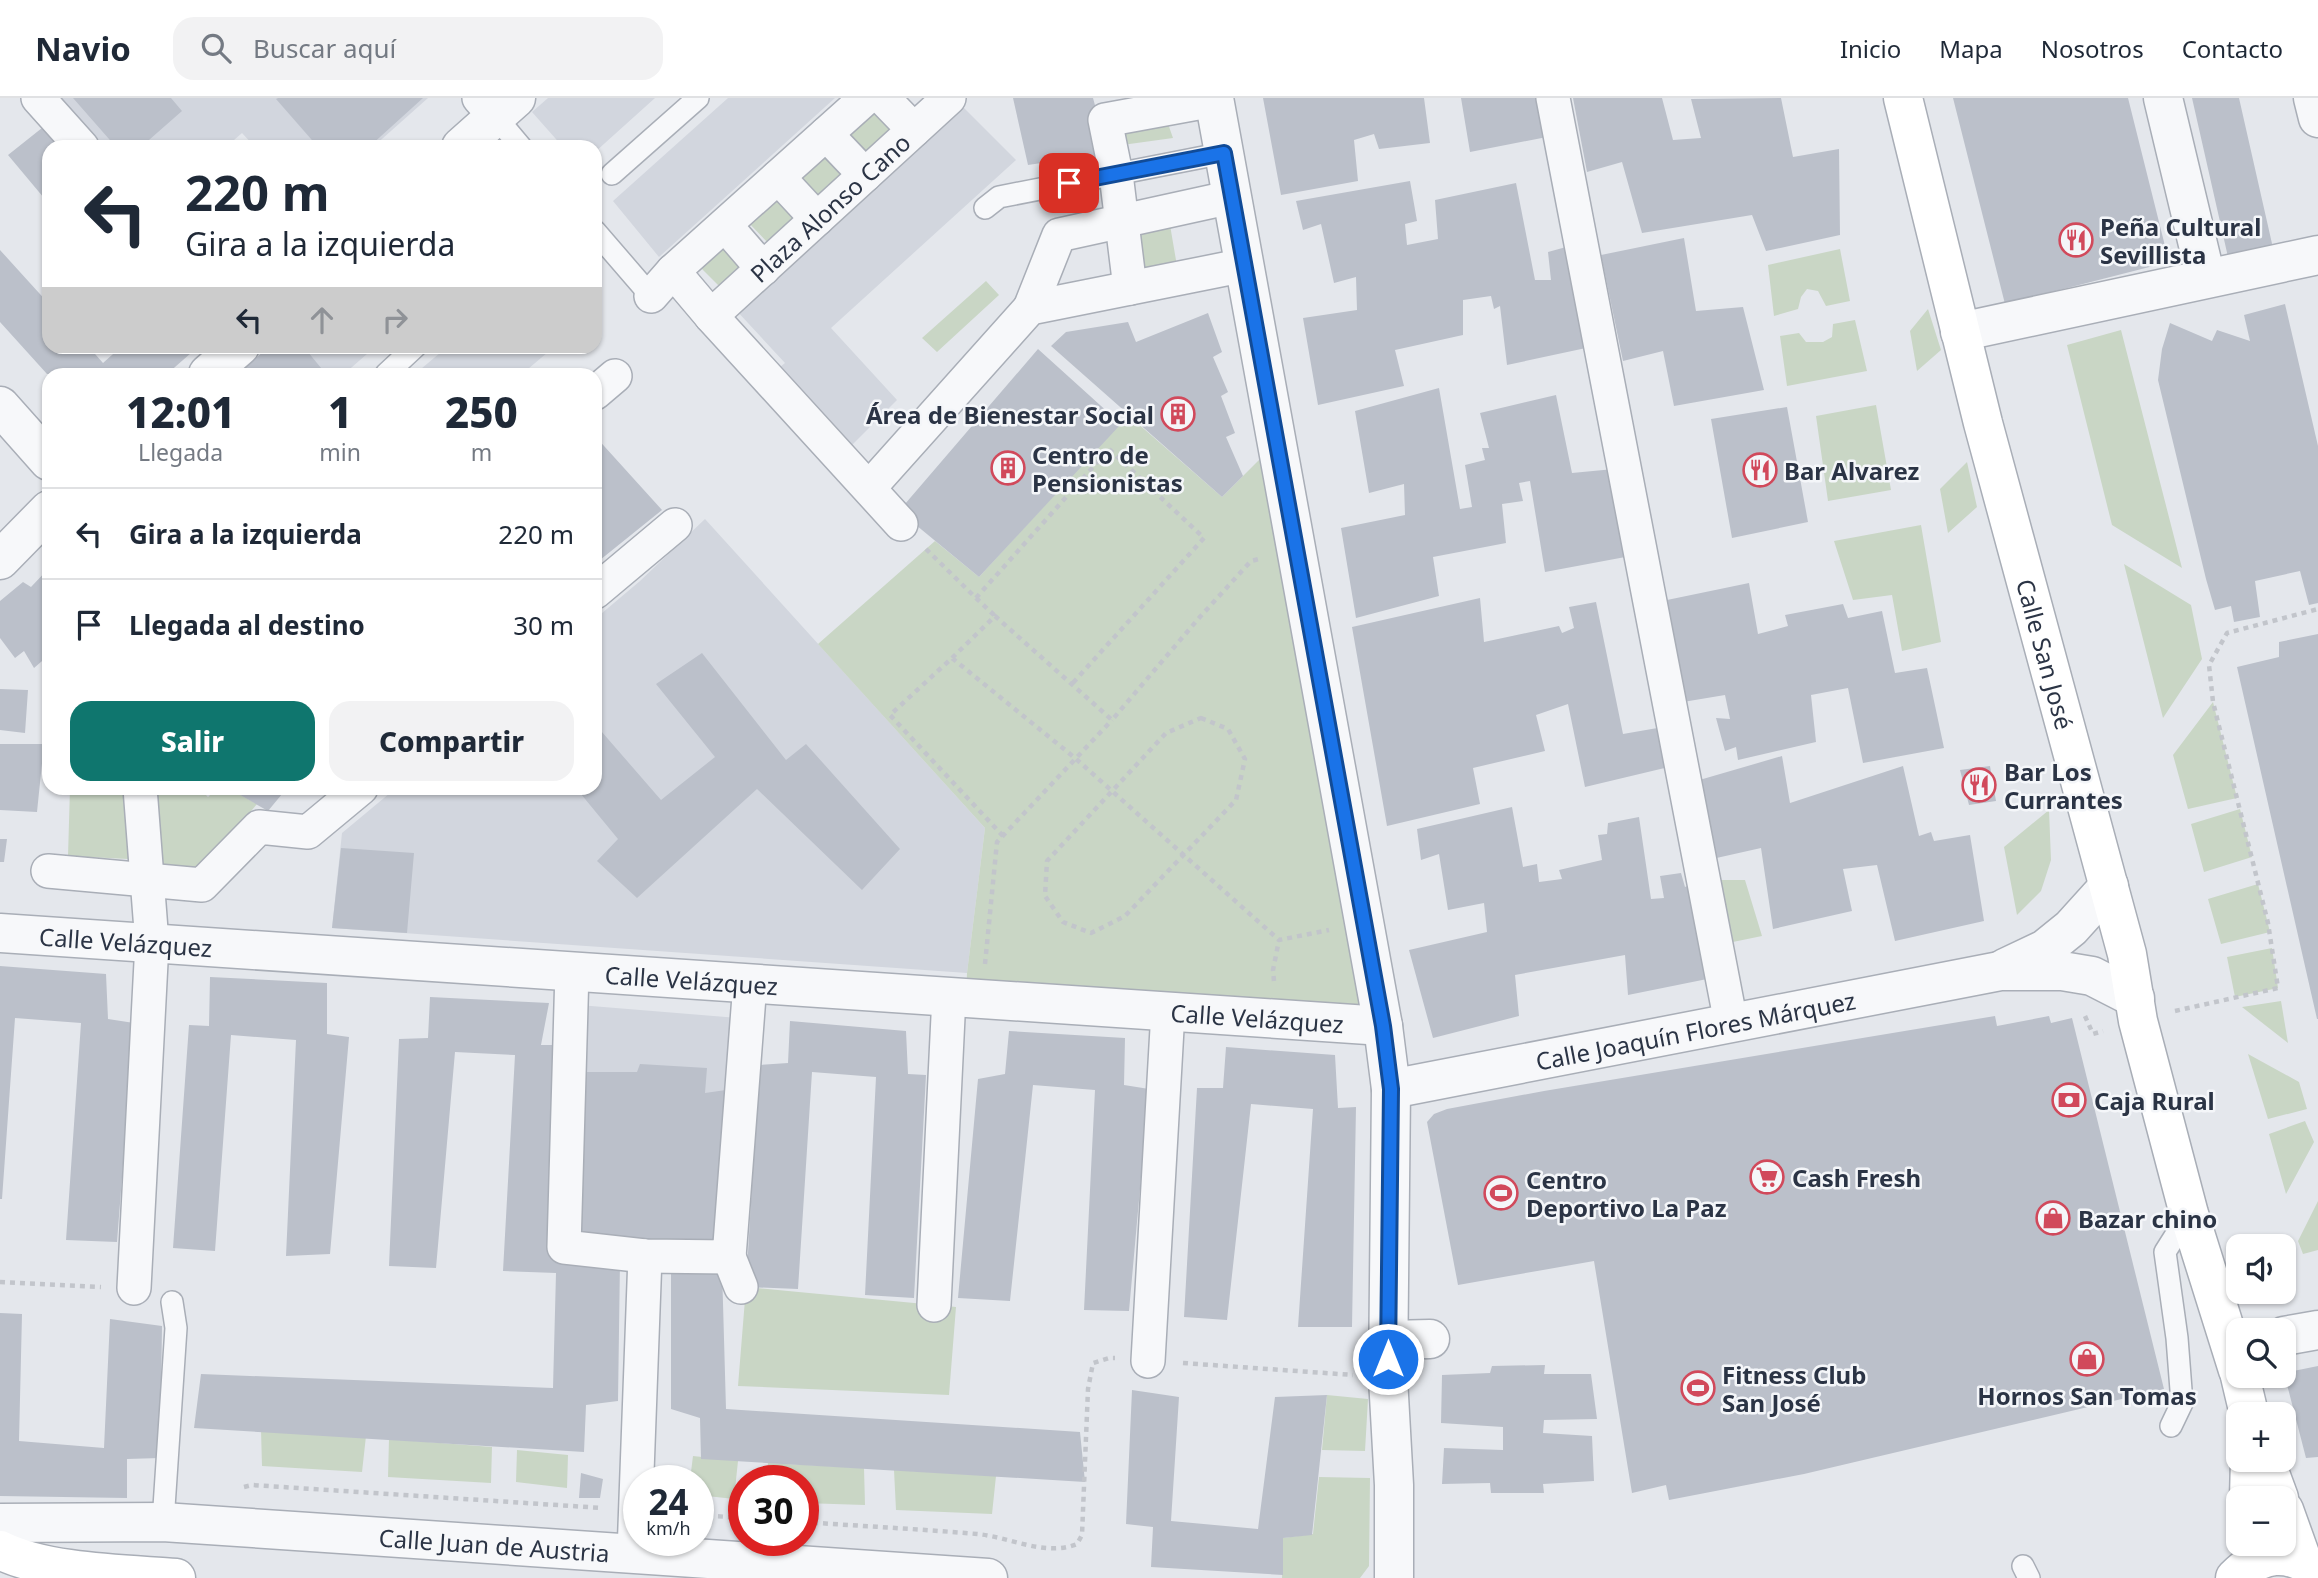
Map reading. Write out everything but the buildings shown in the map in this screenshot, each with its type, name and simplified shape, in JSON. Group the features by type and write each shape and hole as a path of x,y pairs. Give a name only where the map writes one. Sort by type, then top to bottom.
{"main road":[{"name":"Calle San José","path":"1903,98 1960,332 2127,954 2137,1010 2189,1214 2226,1325"},
{"path":"2296,1533 2314,1568"},
{"path":"0,1550 33,1561 91,1572 176,1578"},
{"path":"2240,1568 2266,1557 2284,1556 2314,1568"},
{"path":"38,1578 91,1572"}],"street":[{"path":"38,98 76,140"},
{"path":"651,296 673,271 866,98"},
{"path":"883,98 914,130"},
{"name":"Plaza Alonso Cano","path":"710,316 949,98"},
{"path":"1553,98 1731,1023"},
{"path":"2163,98 2206,278"},
{"path":"2314,98 2318,118"},
{"path":"1130,288 1116,174 1103,109 1214,99 1365,925 1391,1089 1388,1378 1394,1485 1408,1542 1394,1578"},
{"path":"467,140 496,104"},
{"path":"826,134 865,175"},
{"path":"778,177 817,219"},
{"path":"869,488 1030,308 1059,235 1232,197"},
{"path":"724,225 763,269"},
{"path":"1960,332 2318,255"},
{"path":"1030,308 1245,265"},
{"path":"673,271 710,316 901,524"},
{"path":"215,368 231,354"},
{"path":"0,406 42,453"},
{"path":"0,560 42,517"},
{"path":"602,586 675,525"},
{"path":"134,1288 152,943 141,795"},
{"path":"48,871 202,885 259,827 308,832 353,795"},
{"name":"Calle Joaquín Flores Márquez","path":"2000,971 2045,948 2071,928 2109,886"},
{"name":"Calle Velázquez","path":"0,933 1383,1026"},
{"path":"572,971 564,1247 645,1256 735,1272 750,983"},
{"name":"Calle Joaquín Flores Márquez","path":"1391,1089 2000,971 2062,971 2092,976 2137,1010"},
{"path":"934,1305 965,998"},
{"path":"1148,1361 1168,1011"},
{"path":"637,1465 645,1256"},
{"path":"2296,1334 2318,1330"},
{"path":"1389,1340 1430,1339"},
{"name":"Calle Juan de Austria","path":"0,1523 163,1522 623,1552"},
{"name":"Calle Juan de Austria","path":"676,1556 988,1578"}],"lane":[{"path":"612,174 698,98"},
{"path":"496,104 517,140"},
{"path":"985,208 999,197 1224,153"},
{"path":"602,240 651,296"},
{"path":"392,368 407,354"},
{"path":"2171,1426 2182,1403 2177,1338 2165,1252 2189,1214"},
{"path":"163,1522 176,1328 172,1302"}],"path":[{"path":"976,598 1110,449 1204,538 1071,684"},
{"path":"901,524 995,616 1112,720"},
{"path":"965,998 997,842 1112,720 1251,561 1296,549"},
{"path":"2081,1006 2092,1034 2137,1010 2278,988 2268,922 2213,702 2209,665 2227,633 2318,609"},
{"path":"995,616 890,715 1003,836"},
{"path":"952,658 1075,758 1279,940 1301,934 1365,925"},
{"path":"1201,718 1228,729 1245,759 1236,800 1182,854 1125,916 1091,933 1063,922 1045,896 1047,861 1166,733 1201,718"},
{"path":"0,1282 134,1288"},
{"path":"819,1523 981,1534 1021,1544 1065,1549 1077,1544 1082,1535 1088,1389 1093,1363 1109,1358 1388,1378"},
{"path":"240,1489 252,1485 623,1510"}],"shaded area":[{"path":"61,98 428,98 381,140 248,140 242,133 234,140 99,140"},
{"path":"548,98 655,98 602,146 602,140 557,140 532,112"},
{"path":"728,98 835,98 659,257 613,201"},
{"path":"962,106 1016,160 831,328 897,400 846,451 774,372 785,363 735,309"},
{"path":"261,354 367,354 351,368 244,368"},
{"path":"439,354 546,354 529,368 422,368"},
{"path":"705,519 985,828 967,973 332,928 342,833 388,795 602,795 602,613"},
{"path":"579,1005 738,1018 724,1247 569,1233"}],"green space":[{"path":"874,106 895,131 867,156 848,133"},
{"path":"1166,118 1173,138 1115,146 1112,127"},
{"path":"825,151 848,176 817,199 796,176"},
{"path":"777,196 797,219 770,245 747,221"},
{"path":"1170,225 1177,266 1142,273 1131,233"},
{"path":"725,240 747,265 721,288 698,265"},
{"path":"1840,249 1850,301 1826,306 1818,291 1807,289 1801,297 1798,309 1774,316 1768,265"},
{"path":"986,281 999,295 937,352 922,338"},
{"path":"1928,309 1941,350 1917,371 1910,331"},
{"path":"1855,320 1867,371 1787,386 1780,336 1799,333 1806,342 1823,342 1832,337 1833,324"},
{"path":"2121,330 2182,568 2112,525 2067,345"},
{"path":"1876,405 1891,490 1828,501 1816,416"},
{"path":"1128,415 1222,497 1277,442 1383,1026 966,998 985,828 818,644 935,541 979,577"},
{"path":"1967,462 1977,507 1948,533 1940,489"},
{"path":"1921,525 1941,642 1902,651 1892,595 1853,600 1834,541"},
{"path":"2124,564 2191,605 2202,659 2163,718"},
{"path":"2213,702 2237,798 2188,809 2173,755"},
{"path":"70,795 128,795 128,859 68,856"},
{"path":"155,795 241,795 257,804 203,868 161,864"},
{"path":"2240,809 2252,857 2204,872 2191,824"},
{"path":"2049,810 2051,860 2041,891 2017,915 2004,847"},
{"path":"1714,880 1745,880 1762,936 1728,943"},
{"path":"2258,884 2270,932 2221,944 2208,899"},
{"path":"2272,948 2278,988 2235,997 2227,957"},
{"path":"2281,1001 2288,1043 2242,1007"},
{"path":"2248,1054 2299,1082 2307,1109 2268,1119"},
{"path":"2305,1121 2314,1142 2286,1194 2269,1134"},
{"path":"2318,1201 2318,1250 2303,1254 2298,1241"},
{"path":"746,1287 956,1307 949,1395 738,1386"},
{"path":"1327,1395 1368,1399 1365,1451 1322,1450"},
{"path":"261,1430 366,1436 362,1472 262,1466"},
{"path":"389,1439 492,1447 491,1483 388,1477"},
{"path":"517,1450 568,1455 567,1488 516,1482"},
{"path":"693,1456 738,1461 738,1465 728,1465 728,1498 714,1497 714,1465 692,1465"},
{"path":"768,1463 806,1465 768,1465"},
{"path":"819,1466 864,1468 865,1505 819,1504"},
{"path":"894,1470 996,1476 992,1514 896,1510"},
{"path":"1319,1477 1370,1478 1369,1566 1360,1578 1282,1578 1283,1538 1313,1534"}],"place":[{"name":"Peña Cultural Sevillista","path":"2076,240"},
{"name":"Área de Bienestar Social","path":"1178,414"},
{"name":"Centro de Pensionistas","path":"1008,468"},
{"name":"Bar Alvarez","path":"1760,470"},
{"name":"Bar Los Currantes","path":"1979,785"},
{"name":"Caja Rural","path":"2069,1100"},
{"name":"Cash Fresh","path":"1767,1177"},
{"name":"Centro Deportivo La Paz","path":"1501,1193"},
{"name":"Bazar chino","path":"2053,1218"},
{"name":"Hornos San Tomas","path":"2087,1359"},
{"name":"Fitness Club San José","path":"1698,1388"}],"route":[{"path":"1069,183 1224,153 1383,1026 1391,1089 1388,1359"}]}
